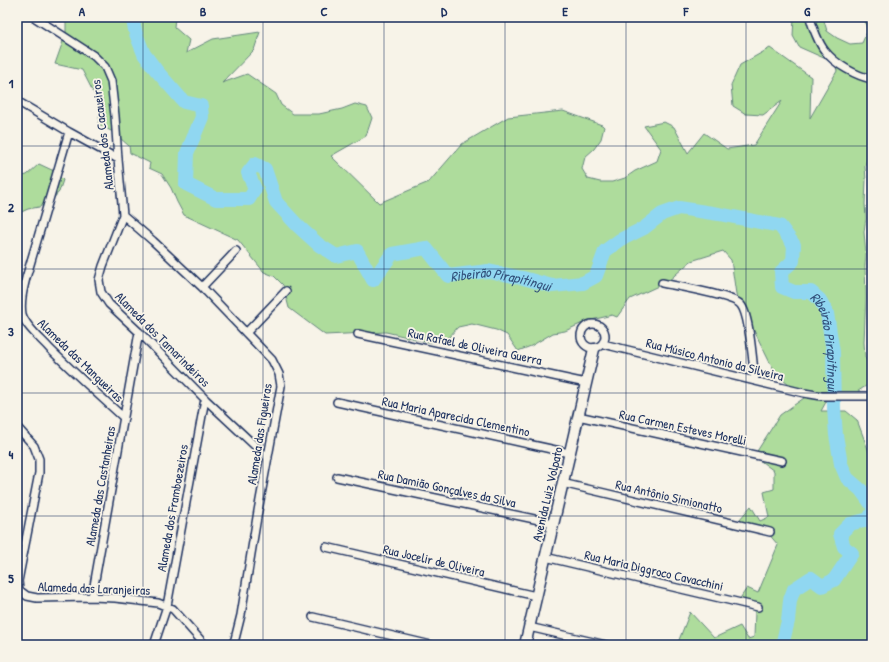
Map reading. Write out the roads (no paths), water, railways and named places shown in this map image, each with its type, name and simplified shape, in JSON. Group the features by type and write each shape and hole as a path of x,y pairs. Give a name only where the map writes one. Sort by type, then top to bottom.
{"street":[{"name":"Alameda dos Cacaueiros","path":"34,17 94,56 105,67 111,81 123,215"},
{"path":"810,17 812,26 824,51 842,67 866,78 872,79"},
{"path":"17,101 68,132 118,159"},
{"name":"Alameda das Mangueiras","path":"68,132 21,297 22,315 28,326 73,371 124,418"},
{"name":"Alameda das Figueiras","path":"123,215 202,287 272,360 279,374 281,386 241,615 232,645"},
{"name":"Alameda dos Tamarindeiros","path":"123,215 103,266 100,280 101,292 108,304 139,332 205,399 268,458"},
{"path":"202,287 236,251"},
{"path":"17,282 26,278"},
{"path":"662,283 722,296 736,300 741,304 745,313 748,327 754,380"},
{"path":"246,333 286,291"},
{"name":"Alameda das Castanheiras","path":"92,597 139,332"},
{"name":"Rua Rafael de Oliveira Guerra","path":"358,334 586,383"},
{"name":"Rua Músico Antonio da Silveira","path":"599,346 754,380 804,393 841,397 872,396"},
{"name":"Avenida Luiz Volpato","path":"525,645 586,383 599,346"},
{"name":"Alameda dos Framboezeiros","path":"154,645 167,606 205,399"},
{"name":"Rua Maria Aparecida Clementino","path":"337,402 569,453"},
{"name":"Rua Carmen Esteves Morelli","path":"578,416 782,461"},
{"name":"Alameda das Laranjeiras","path":"17,427 34,446 39,459 40,473 18,581 19,590 27,596 37,598 92,597 158,603 172,609 205,645"},
{"name":"Rua Damião Gonçalves da Silva","path":"337,477 553,523"},
{"name":"Rua Antônio Simionatto","path":"562,483 770,532"},
{"name":"Rua Jocelir de Oliveira","path":"326,547 536,596"},
{"name":"Rua Maria Diggroco Cavacchini","path":"545,557 758,607"},
{"path":"313,616 431,645"},
{"path":"529,627 606,645"}],"waterway":[{"name":"Ribeirão Pirapitingui","path":"132,17 136,34 144,54 156,70 184,102 201,106 202,117 187,153 186,184 216,199 249,199 255,189 248,173 255,164 265,169 276,202 298,226 319,245 336,256 357,251 373,280 392,254 426,248 448,276 488,271 552,286 583,283 596,276 605,251 620,240 644,228 662,214 679,208 780,226 794,245 793,261 781,272 782,287 794,292 811,292 820,300 827,313 833,352 834,408 836,435 841,464 847,478 861,490 872,505"},
{"name":"Ribeirão Pirapitingui","path":"783,645 788,621 790,600 794,589 811,578 822,586 834,580 852,553 844,547 840,534 850,524 869,519 872,513"}]}
